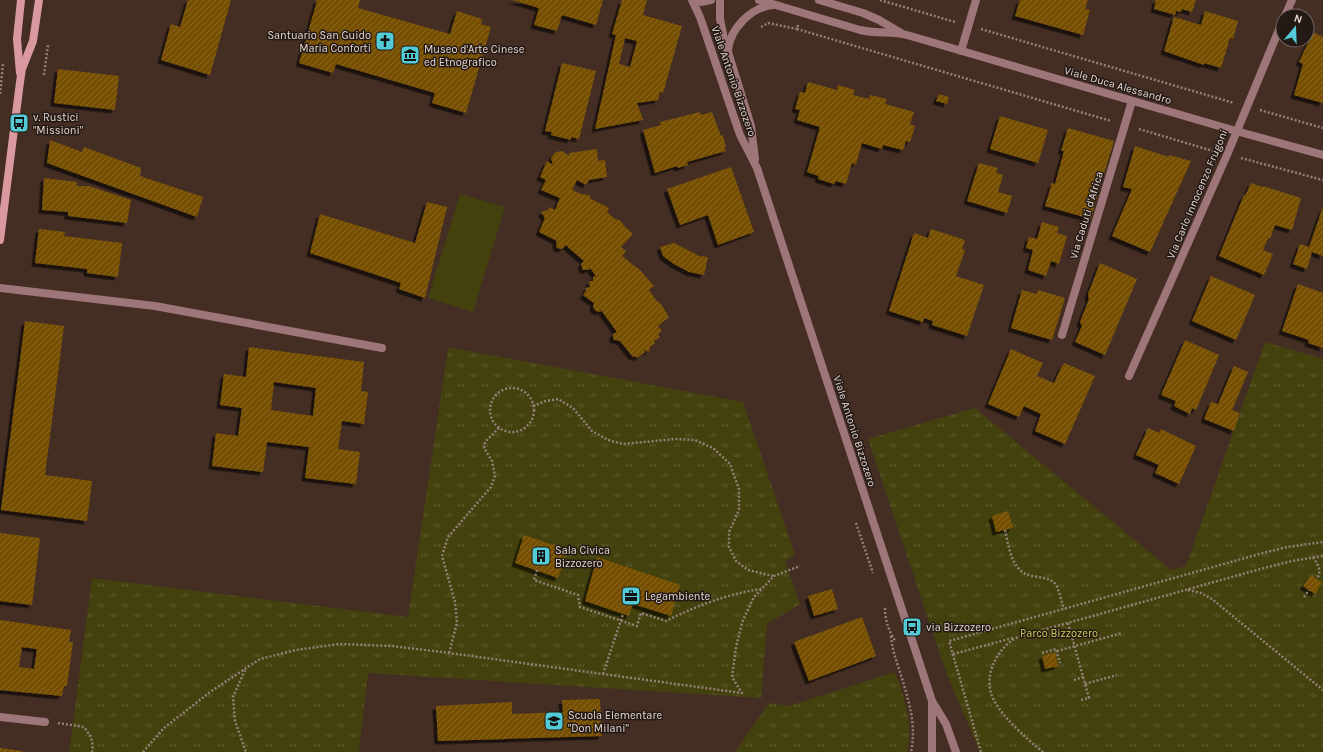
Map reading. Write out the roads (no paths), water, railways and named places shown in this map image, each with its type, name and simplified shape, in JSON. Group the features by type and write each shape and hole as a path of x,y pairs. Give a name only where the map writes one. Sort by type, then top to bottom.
{"main road":[{"path":"20,82 17,45 21,0"},
{"path":"0,240 22,69 33,41 39,0"}],"street":[{"name":"Viale Antonio Bizzozero","path":"692,0 702,22 740,135 757,168"},
{"path":"696,0 701,2 711,0"},
{"name":"Viale Antonio Bizzozero","path":"720,0 721,28 752,131 757,168 932,701 946,724 956,752"},
{"name":"Viale Duca Alessandro","path":"759,0 866,32 908,36"},
{"name":"Viale Duca Alessandro","path":"819,0 863,13 908,36 1323,156"},
{"path":"961,51 976,0"},
{"name":"Viale Antonio Bizzozero","path":"729,57 728,49 732,36 736,28 745,19 764,7 782,6"},
{"name":"Via Carlo Innocenzo Frugoni","path":"1129,376 1227,155 1275,39"},
{"name":"Via Caduti d'Africa","path":"1062,335 1132,101"},
{"path":"0,288 155,306 382,348"},
{"name":"Viale Antonio Bizzozero","path":"932,701 932,752"},
{"path":"0,717 45,722"}],"place":[{"name":"Santuario San Guido Maria Conforti","path":"385,41"},
{"name":"Museo d'Arte Cinese ed Etnografico","path":"410,55"},
{"name":"v. Rustici \"Missioni\"","path":"19,123"},
{"name":"Sala Civica Bizzozero","path":"541,556"},
{"name":"Legambiente","path":"631,596"},
{"name":"via Bizzozero","path":"912,627"},
{"name":"Scuola Elementare \"Don Milani\"","path":"554,721"}],"park label":[{"name":"Parco Bizzozero","path":"1059,633"}]}
